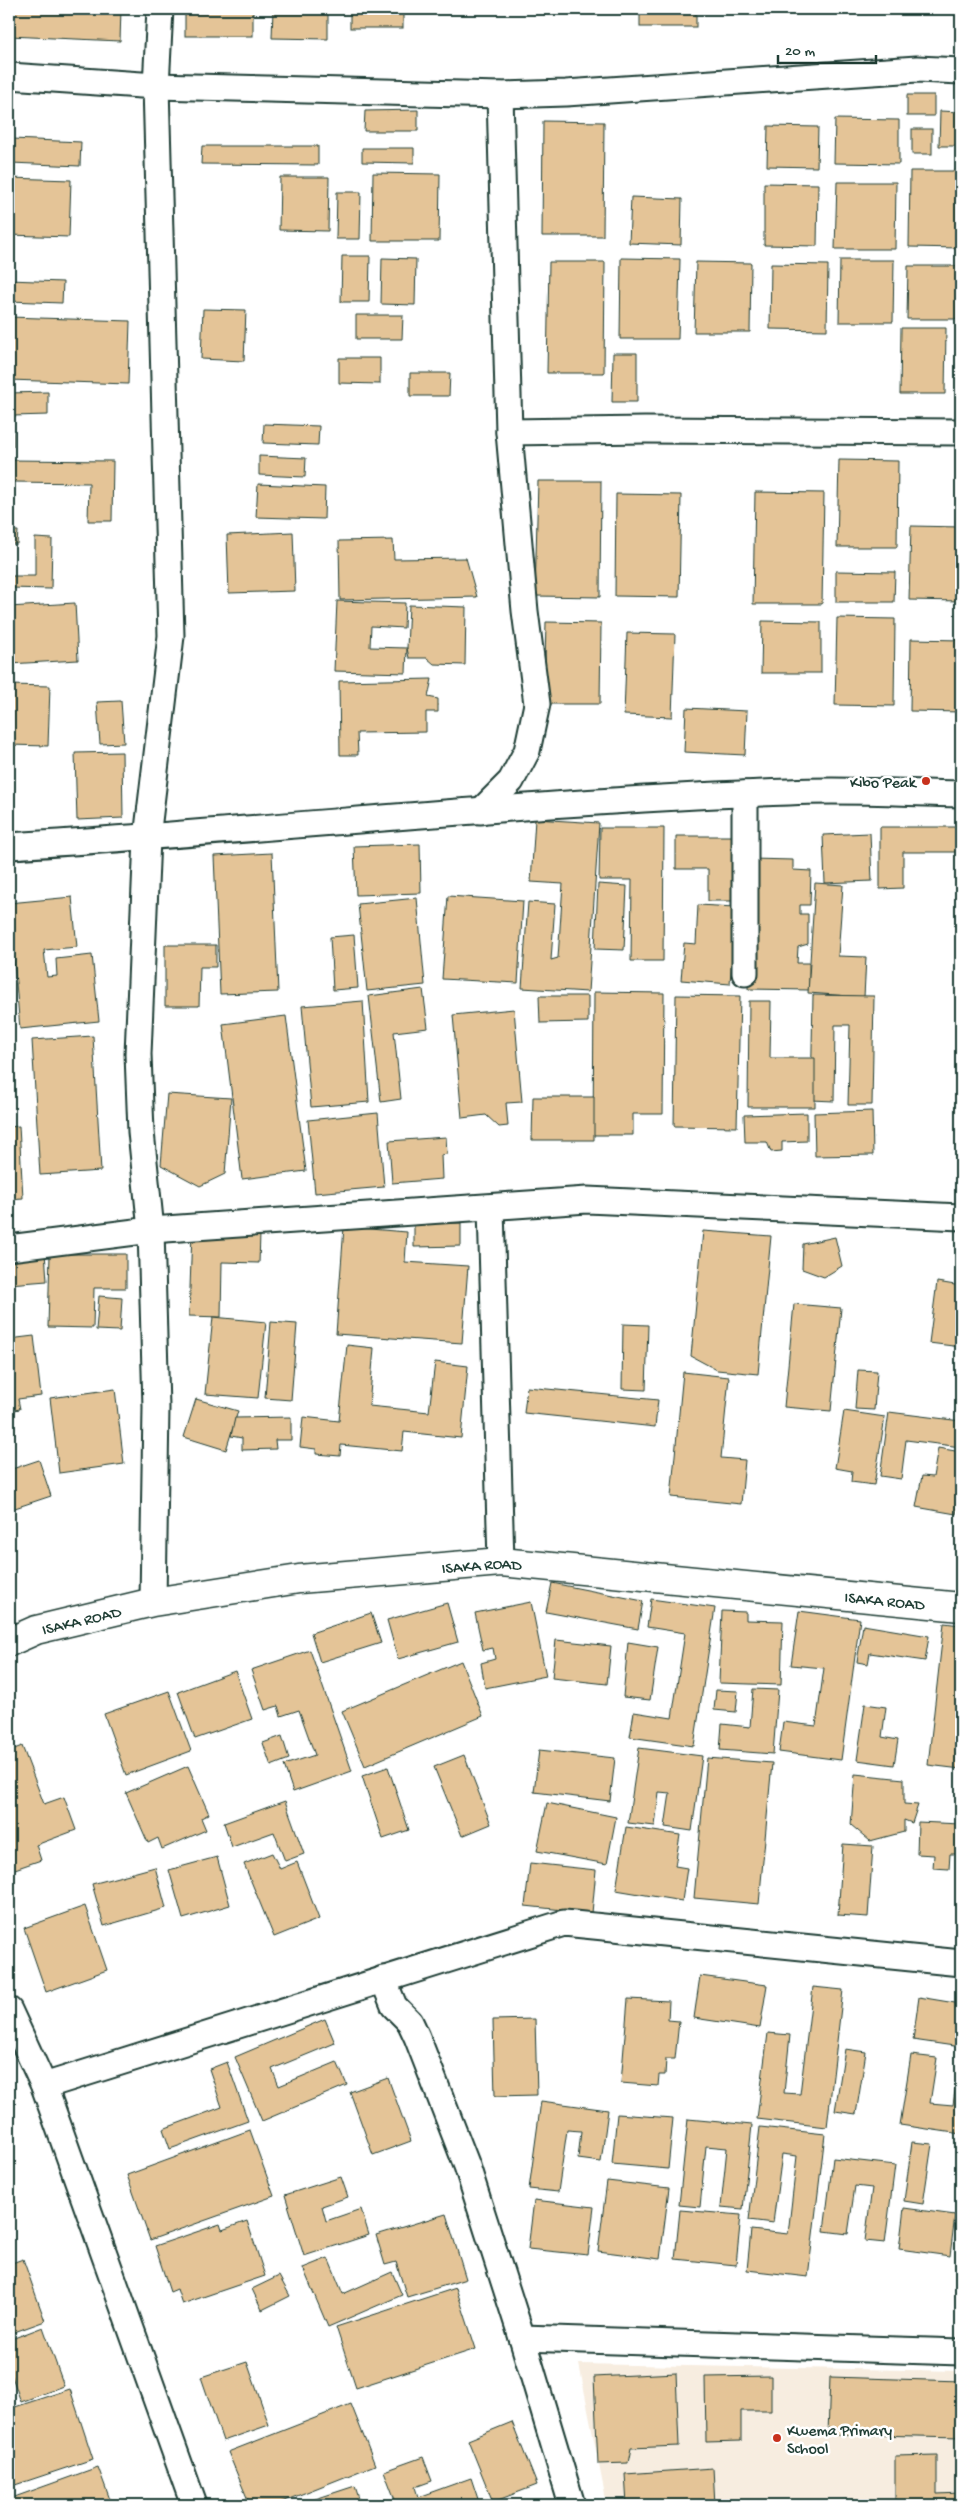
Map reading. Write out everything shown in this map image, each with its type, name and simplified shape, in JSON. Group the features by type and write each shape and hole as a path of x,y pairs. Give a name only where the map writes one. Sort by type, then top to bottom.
{"street":[{"path":"153,1602 156,1407 151,1230 141,1132 138,1054 147,838 171,636 156,86 160,9"},
{"path":"9,76 156,86 500,95 566,93 917,69 961,71"},
{"path":"481,811 511,781 527,751 537,704 525,611 509,432 500,95"},
{"path":"509,432 645,430 961,432"},
{"path":"9,846 147,838 481,811 791,791 961,794"},
{"path":"745,794 745,973"},
{"path":"9,1248 151,1230 587,1200 960,1213"},
{"path":"491,1208 501,1562"},
{"name":"ISAKA ROAD","path":"9,1642 36,1630 153,1602 299,1579 501,1562 961,1607"},
{"path":"44,2086 564,1923 961,1963"},
{"path":"384,1980 394,2006 410,2022 418,2037 467,2166 522,2338 572,2505"},
{"path":"9,2010 44,2086 194,2505"},
{"path":"522,2338 961,2352"}],"shaded area":[{"name":"Kwema Primary School","path":"579,2364 961,2371 961,2505 607,2505"}],"building":[{"path":"9,9 121,9 120,41 9,36"},
{"path":"185,9 253,9 253,36 185,36"},
{"path":"273,9 328,9 328,39 272,38"},
{"path":"350,9 403,9 403,28 350,28"},
{"path":"640,9 696,9 696,27 640,27"},
{"path":"907,95 934,95 934,116 907,116"},
{"path":"418,110 418,131 364,131 365,111"},
{"path":"940,111 961,112 961,146 939,146"},
{"path":"835,119 899,120 899,164 834,163"},
{"path":"543,121 604,122 603,236 542,236"},
{"path":"768,126 818,127 817,167 767,166"},
{"path":"912,129 932,129 932,154 912,154"},
{"path":"12,139 81,142 80,166 11,163"},
{"path":"202,146 318,146 318,165 201,164"},
{"path":"362,148 414,148 414,163 362,162"},
{"path":"910,171 961,171 961,248 909,247"},
{"path":"373,173 440,174 439,241 372,241"},
{"path":"280,177 329,177 328,231 279,230"},
{"path":"9,178 71,180 69,237 9,235"},
{"path":"837,182 896,182 895,249 835,249"},
{"path":"764,183 818,184 817,246 764,245"},
{"path":"337,192 361,192 360,239 336,239"},
{"path":"631,197 682,199 681,245 629,243"},
{"path":"342,256 370,256 369,302 341,302"},
{"path":"382,258 416,259 415,305 381,304"},
{"path":"621,258 680,259 678,339 620,339"},
{"path":"840,260 894,260 893,322 839,322"},
{"path":"549,262 605,262 604,373 547,373"},
{"path":"696,262 751,263 750,332 694,332"},
{"path":"771,264 828,265 827,330 770,329"},
{"path":"908,266 961,266 961,319 907,319"},
{"path":"9,280 63,282 62,303 9,301"},
{"path":"203,309 246,310 244,361 201,359"},
{"path":"356,315 403,315 402,339 356,339"},
{"path":"9,317 130,321 128,384 9,380"},
{"path":"901,328 946,328 945,394 900,394"},
{"path":"613,353 637,353 637,402 612,402"},
{"path":"339,358 380,358 380,384 339,383"},
{"path":"410,373 450,373 449,396 410,396"},
{"path":"48,392 48,415 13,416 13,446 9,446 9,393"},
{"path":"264,424 319,426 318,445 263,443"},
{"path":"259,456 306,458 305,477 259,475"},
{"path":"9,460 113,461 112,521 88,521 89,483 13,482 12,520 9,520"},
{"path":"839,460 898,461 897,547 837,547"},
{"path":"538,481 601,481 600,597 535,596"},
{"path":"258,484 325,487 324,519 256,517"},
{"path":"755,492 824,493 822,604 753,604"},
{"path":"616,494 681,495 679,597 615,596"},
{"path":"911,526 961,527 961,601 909,600"},
{"path":"9,531 18,531 17,544 9,544"},
{"path":"293,532 295,591 229,593 227,535"},
{"path":"35,538 52,539 51,589 9,588 9,576 35,576"},
{"path":"393,540 394,559 466,558 477,597 340,600 339,541"},
{"path":"836,571 895,572 894,602 836,602"},
{"path":"337,601 405,603 404,628 371,626 370,647 407,648 406,673 334,671"},
{"path":"75,603 78,660 9,664 9,607"},
{"path":"409,605 466,607 465,665 434,664 427,658 409,658 407,648"},
{"path":"837,618 895,619 894,706 835,705"},
{"path":"762,621 821,622 821,673 761,673"},
{"path":"546,622 601,623 600,704 544,704"},
{"path":"627,633 675,634 672,717 624,715"},
{"path":"911,639 961,640 961,712 910,711"},
{"path":"432,679 428,697 438,699 438,712 426,712 426,732 357,733 358,755 340,755 339,681"},
{"path":"9,685 50,686 48,746 9,745"},
{"path":"121,701 124,743 100,744 97,702"},
{"path":"686,708 747,711 745,755 684,752"},
{"path":"122,752 123,818 77,820 75,753"},
{"path":"535,819 599,823 588,992 522,988 528,902 555,904 551,960 558,958 563,884 531,882"},
{"path":"880,827 961,827 961,852 903,852 903,888 880,889"},
{"path":"600,828 664,828 663,961 631,961 632,880 599,880"},
{"path":"870,833 872,881 825,883 823,835"},
{"path":"676,836 737,836 736,901 708,901 708,869 676,869"},
{"path":"420,844 421,893 356,895 354,846"},
{"path":"272,853 278,992 220,994 214,856"},
{"path":"751,859 793,860 793,870 811,871 810,905 800,905 800,914 808,914 808,944 798,947 797,963 809,963 809,990 748,989"},
{"path":"815,883 843,885 838,956 866,957 864,997 808,993"},
{"path":"598,884 627,886 624,950 595,949"},
{"path":"448,896 523,901 518,983 442,979"},
{"path":"72,897 77,947 44,950 47,977 57,976 56,959 92,955 99,1021 20,1029 9,903"},
{"path":"417,898 425,985 367,991 358,904"},
{"path":"698,905 735,907 730,984 681,980 684,943 696,944"},
{"path":"354,935 358,988 333,990 330,937"},
{"path":"165,945 216,945 216,967 200,967 199,1006 165,1006"},
{"path":"423,989 428,1028 394,1032 401,1099 381,1102 369,996"},
{"path":"9,990 12,1025 9,1026"},
{"path":"594,992 664,993 663,1114 633,1114 633,1135 593,1135"},
{"path":"676,995 740,996 737,1127 674,1126"},
{"path":"813,995 874,996 872,1105 848,1105 850,1025 835,1025 834,1101 811,1100"},
{"path":"539,996 588,996 588,1022 540,1023"},
{"path":"363,1001 369,1102 311,1107 302,1006"},
{"path":"749,1001 771,1001 770,1058 815,1058 815,1107 748,1107"},
{"path":"514,1009 522,1102 506,1103 508,1126 499,1127 486,1115 462,1118 453,1015"},
{"path":"286,1016 306,1171 242,1179 223,1024"},
{"path":"93,1036 101,1171 40,1175 32,1040"},
{"path":"167,1094 231,1098 225,1174 200,1186 161,1165"},
{"path":"533,1097 594,1097 594,1140 532,1140"},
{"path":"872,1111 873,1155 815,1156 814,1113"},
{"path":"378,1113 384,1187 315,1193 308,1120"},
{"path":"807,1113 807,1141 782,1142 782,1151 771,1152 767,1142 745,1142 744,1115"},
{"path":"19,1126 23,1198 9,1199 9,1127"},
{"path":"446,1137 447,1154 441,1155 442,1179 392,1183 389,1141"},
{"path":"461,1223 461,1246 414,1247 414,1224"},
{"path":"344,1227 407,1232 405,1262 468,1266 462,1343 336,1334"},
{"path":"703,1231 771,1236 758,1374 717,1370 691,1356"},
{"path":"192,1232 260,1234 259,1263 222,1262 221,1317 189,1316"},
{"path":"835,1237 842,1266 824,1277 802,1269 803,1244"},
{"path":"45,1252 47,1281 9,1284 9,1255"},
{"path":"50,1254 126,1254 126,1288 94,1288 93,1328 48,1327"},
{"path":"937,1282 961,1286 961,1347 929,1343"},
{"path":"99,1296 122,1298 120,1331 96,1330"},
{"path":"794,1304 841,1308 831,1411 784,1407"},
{"path":"213,1317 266,1322 258,1398 205,1394"},
{"path":"271,1322 297,1324 291,1400 265,1398"},
{"path":"623,1324 648,1325 646,1390 622,1389"},
{"path":"34,1336 41,1396 18,1399 20,1409 9,1411 9,1339"},
{"path":"347,1345 374,1348 369,1406 429,1412 435,1362 468,1366 461,1438 404,1432 402,1451 341,1445 340,1456 316,1454 316,1449 300,1447 303,1417 339,1421"},
{"path":"858,1370 877,1371 874,1410 855,1409"},
{"path":"683,1372 729,1377 721,1458 745,1460 741,1504 671,1497"},
{"path":"527,1387 658,1400 655,1427 524,1413"},
{"path":"115,1389 124,1464 59,1473 50,1398"},
{"path":"196,1399 238,1411 226,1450 184,1437"},
{"path":"844,1411 885,1417 874,1485 851,1482 852,1471 835,1468"},
{"path":"889,1412 961,1421 961,1447 906,1440 901,1479 880,1476"},
{"path":"291,1417 291,1440 275,1440 276,1449 242,1450 242,1438 231,1436 235,1418"},
{"path":"938,1448 961,1452 961,1485 956,1514 916,1507 922,1476 933,1477"},
{"path":"39,1460 51,1496 9,1510 9,1470"},
{"path":"552,1583 643,1601 638,1629 546,1612"},
{"path":"651,1599 715,1608 694,1746 630,1737 634,1712 672,1718 685,1633 647,1627"},
{"path":"531,1602 546,1676 485,1688 481,1663 495,1659 493,1648 483,1650 475,1613"},
{"path":"447,1603 458,1642 398,1659 387,1620"},
{"path":"722,1611 746,1612 746,1620 783,1621 781,1685 719,1683"},
{"path":"799,1611 860,1619 841,1760 779,1752 783,1722 816,1726 824,1668 791,1665"},
{"path":"371,1613 381,1643 320,1662 311,1633"},
{"path":"944,1623 961,1625 961,1769 928,1765"},
{"path":"863,1625 929,1636 925,1661 870,1653 868,1664 857,1662"},
{"path":"556,1640 611,1646 607,1684 552,1678"},
{"path":"628,1642 658,1647 650,1700 623,1697"},
{"path":"310,1650 352,1771 293,1792 284,1765 315,1755 299,1710 281,1716 278,1706 265,1710 251,1670"},
{"path":"461,1661 483,1716 365,1766 342,1711"},
{"path":"235,1671 252,1719 195,1739 178,1692"},
{"path":"753,1689 778,1690 773,1754 720,1750 722,1724 750,1727"},
{"path":"716,1690 738,1691 736,1712 714,1710"},
{"path":"169,1691 191,1751 126,1775 104,1714"},
{"path":"865,1704 886,1707 882,1737 898,1740 894,1765 857,1760"},
{"path":"282,1736 289,1759 271,1766 263,1743"},
{"path":"22,1746 44,1804 64,1797 76,1830 36,1845 41,1860 12,1870 9,1861 9,1751"},
{"path":"639,1748 702,1756 692,1831 665,1827 670,1793 659,1792 655,1826 628,1823"},
{"path":"539,1750 615,1758 610,1801 534,1792"},
{"path":"464,1755 491,1824 462,1836 434,1767"},
{"path":"707,1758 772,1763 759,1904 694,1898"},
{"path":"188,1766 209,1814 201,1818 206,1830 162,1849 158,1838 148,1843 126,1793"},
{"path":"388,1767 409,1830 383,1839 362,1776"},
{"path":"855,1774 904,1779 904,1804 918,1805 912,1823 904,1820 904,1832 870,1841 851,1825"},
{"path":"285,1801 304,1854 285,1861 274,1832 232,1847 224,1823"},
{"path":"547,1803 616,1817 607,1864 537,1851"},
{"path":"918,1822 960,1824 959,1854 950,1854 949,1869 933,1868 934,1855 917,1854"},
{"path":"626,1827 680,1835 675,1866 687,1868 682,1901 616,1890"},
{"path":"843,1844 873,1846 868,1917 838,1915"},
{"path":"272,1853 280,1869 297,1862 319,1919 274,1937 244,1864"},
{"path":"217,1857 230,1905 183,1919 169,1870"},
{"path":"530,1863 596,1870 592,1913 525,1906"},
{"path":"155,1867 166,1908 104,1926 92,1884"},
{"path":"85,1906 107,1970 46,1992 24,1928"},
{"path":"700,1976 767,1985 760,2028 694,2018"},
{"path":"813,1987 843,1990 827,2127 757,2119 768,2033 790,2035 784,2093 800,2094"},
{"path":"919,1997 961,2004 961,2047 913,2040"},
{"path":"628,1999 669,2001 668,2020 679,2021 675,2059 666,2059 665,2075 659,2075 658,2086 621,2083"},
{"path":"325,2019 335,2043 272,2069 279,2086 337,2062 347,2085 262,2121 235,2057"},
{"path":"535,2019 537,2095 495,2096 493,2020"},
{"path":"961,2047 961,2134 900,2125 911,2055 937,2058 930,2103 953,2105"},
{"path":"845,2049 866,2052 856,2114 835,2111"},
{"path":"227,2062 248,2121 170,2149 163,2129 222,2107 209,2069"},
{"path":"388,2078 411,2141 373,2155 350,2092"},
{"path":"541,2101 608,2110 601,2162 578,2159 581,2131 567,2130 558,2192 529,2189"},
{"path":"617,2114 673,2118 668,2169 612,2164"},
{"path":"688,2119 752,2125 743,2209 721,2207 727,2148 706,2146 700,2207 679,2205"},
{"path":"760,2127 825,2134 808,2277 747,2270 751,2230 788,2234 797,2156 782,2154 773,2223 749,2220"},
{"path":"250,2130 274,2196 150,2240 127,2175"},
{"path":"912,2142 932,2144 923,2204 904,2201"},
{"path":"833,2158 895,2165 885,2243 865,2241 872,2188 855,2186 848,2234 824,2231"},
{"path":"341,2177 348,2197 322,2206 326,2221 361,2209 369,2235 304,2256 285,2195"},
{"path":"607,2181 669,2188 660,2259 598,2251"},
{"path":"534,2200 594,2207 588,2255 528,2249"},
{"path":"904,2208 955,2215 950,2256 899,2249"},
{"path":"680,2210 741,2215 736,2265 675,2259"},
{"path":"446,2214 466,2279 407,2297 396,2262 385,2265 376,2235"},
{"path":"247,2221 265,2276 182,2304 177,2289 170,2292 155,2246 220,2224 222,2230"},
{"path":"328,2258 343,2294 392,2272 402,2295 328,2327 303,2268"},
{"path":"23,2259 45,2321 9,2334 9,2264"},
{"path":"279,2276 290,2296 262,2310 252,2289"},
{"path":"456,2288 476,2349 356,2388 336,2327"},
{"path":"43,2327 64,2386 21,2402 9,2368 9,2340"},
{"path":"247,2362 269,2425 223,2441 201,2377"},
{"path":"676,2373 679,2446 631,2448 628,2463 598,2464 594,2377"},
{"path":"771,2376 771,2411 741,2411 741,2441 706,2442 705,2377"},
{"path":"830,2377 961,2381 961,2437 828,2434"},
{"path":"70,2389 93,2459 9,2487 9,2409"},
{"path":"351,2404 375,2465 274,2505 250,2505 228,2452"},
{"path":"512,2422 537,2485 493,2502 468,2440"},
{"path":"937,2455 937,2494 961,2493 961,2505 895,2505 895,2456"},
{"path":"423,2457 432,2481 415,2487 418,2497 471,2478 480,2505 397,2505 384,2471"},
{"path":"98,2467 112,2505 9,2505 9,2499"},
{"path":"713,2468 715,2505 627,2505 625,2474"},
{"path":"355,2486 361,2505 297,2505"}],"place":[{"name":"Kibo Peak","path":"926,781"},
{"name":"Kwema Primary School","path":"777,2438"}]}
